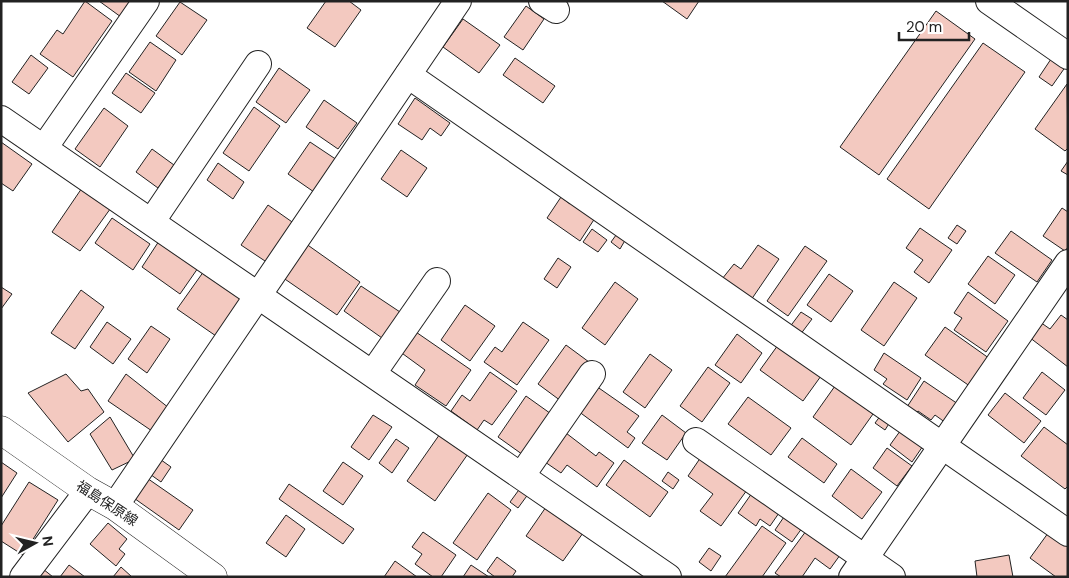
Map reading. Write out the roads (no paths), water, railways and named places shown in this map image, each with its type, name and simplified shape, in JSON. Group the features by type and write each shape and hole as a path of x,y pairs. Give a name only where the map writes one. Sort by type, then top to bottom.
{"main road":[{"name":"福島保原線","path":"1,430 88,491 115,506 213,577"}],"street":[{"path":"44,148 146,1"},
{"path":"115,506 458,1"},
{"path":"989,1 1068,56"},
{"path":"152,221 258,64"},
{"path":"408,75 1068,533"},
{"path":"1,119 668,577"},
{"path":"859,567 1068,263"},
{"path":"373,373 437,281"},
{"path":"522,475 592,374"},
{"path":"696,441 859,567 892,577"},
{"path":"23,577 88,491"}]}
